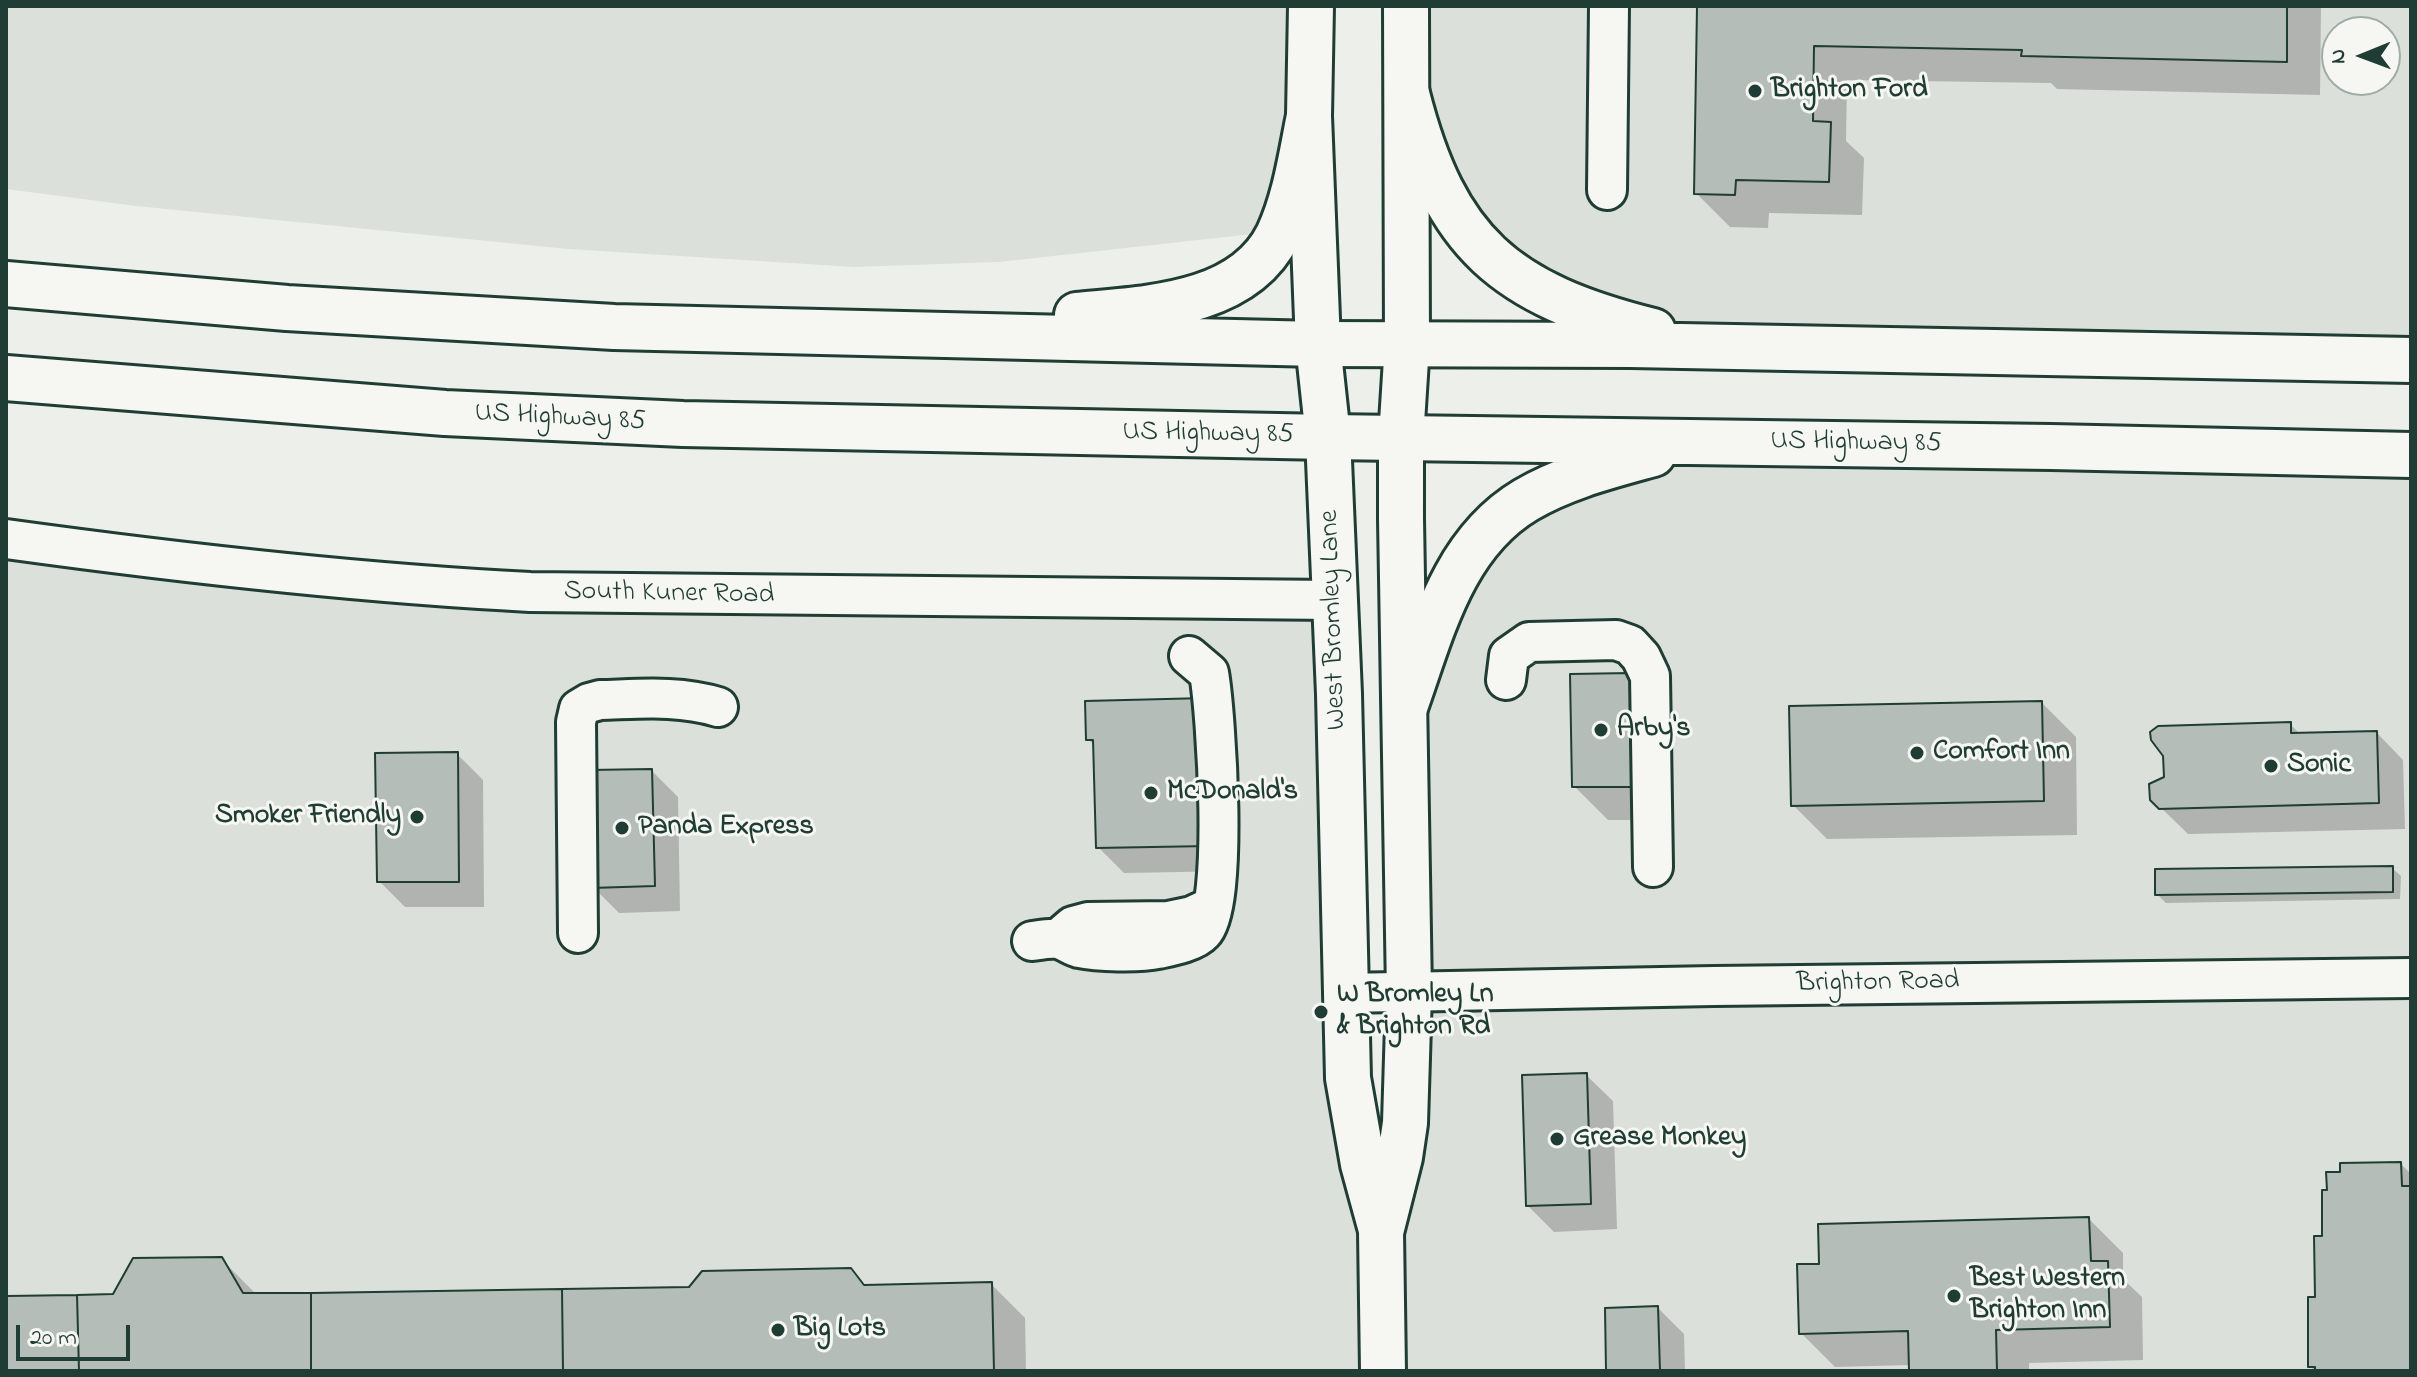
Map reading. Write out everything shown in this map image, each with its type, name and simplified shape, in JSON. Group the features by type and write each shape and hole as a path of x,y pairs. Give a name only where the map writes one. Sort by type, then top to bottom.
{"main road":[{"name":"West Bromley Lane","path":"1311,6 1309,116 1318,344 1328,437 1340,721 1348,1078 1354,1124 1381,1232 1383,1371"},
{"name":"West Bromley Lane","path":"1381,1232 1400,1157 1405,1123 1409,992 1401,438 1407,344 1406,6"},
{"path":"1407,94 1424,153 1448,206 1467,233 1503,270 1552,296 1622,322 1730,347"},
{"path":"873,334 1169,303 1205,294 1242,278 1255,268 1280,231 1309,116"},
{"path":"6,284 287,308 614,327 1318,344 1730,347 2411,360"},
{"name":"US Highway 85","path":"6,378 316,404 605,421 2411,455"},
{"path":"1405,707 1438,614 1457,573 1477,542 1502,517 1534,496 1576,477 1698,442"}],"street":[{"path":"1607,190 1609,6"},
{"name":"South Kuner Road","path":"6,539 285,574 437,588 530,592 1334,600"},
{"path":"1506,680 1509,656 1529,642 1616,640 1630,645 1641,657 1650,676 1653,867"},
{"path":"1045,940 1088,922 1168,921 1192,916 1213,906 1217,877 1214,707 1209,673 1189,656"},
{"path":"578,933 576,722 579,709 600,700 674,698 697,700 718,707"},
{"name":"Brighton Road","path":"1344,993 2411,978"}],"shaded area":[{"path":"6,6 1312,6 1280,231 999,262 854,267 568,249 136,206 6,189"},
{"path":"1406,6 2411,6 2411,360 1673,336 1467,233"},
{"path":"1698,442 2411,455 2411,1371 6,1371 6,539 285,574 1334,600 1381,1230 1405,707 1484,534"}],"building":[{"name":"Brighton Ford","path":"1697,6 2287,6 2287,62 2021,56 2022,50 1814,46 1813,121 1831,122 1829,182 1736,180 1735,195 1694,194"},
{"name":"Arby's","path":"1631,673 1632,787 1572,787 1570,674"},
{"name":"McDonald's","path":"1206,698 1209,846 1096,848 1093,740 1086,740 1085,701"},
{"name":"Comfort Inn","path":"2042,701 2044,801 1791,806 1789,706"},
{"name":"Sonic","path":"2291,722 2291,733 2377,731 2379,803 2159,809 2150,800 2149,784 2164,777 2163,756 2151,740 2150,732 2158,726"},
{"name":"Smoker Friendly","path":"458,752 459,882 377,882 375,753"},
{"name":"Panda Express","path":"652,769 655,886 591,888 589,770"},
{"path":"2393,866 2393,892 2155,895 2155,869"},
{"name":"Grease Monkey","path":"1587,1073 1591,1204 1526,1206 1522,1075"},
{"path":"2401,1162 2402,1186 2411,1186 2411,1371 2315,1371 2315,1367 2308,1367 2308,1297 2315,1297 2314,1236 2322,1236 2322,1190 2327,1190 2326,1172 2340,1172 2340,1163"},
{"name":"Best Western Brighton Inn","path":"2089,1217 2091,1261 2108,1261 2110,1327 1996,1330 1997,1371 1909,1371 1908,1331 1799,1334 1797,1264 1819,1264 1818,1224"},
{"path":"222,1257 243,1293 311,1293 311,1371 79,1371 77,1295 113,1294 133,1258"},
{"name":"Big Lots","path":"851,1268 864,1285 992,1282 994,1371 563,1371 562,1289 689,1287 702,1271"},
{"path":"562,1289 563,1371 311,1371 311,1293"},
{"path":"77,1295 79,1371 6,1371 6,1296"},
{"path":"1658,1306 1660,1371 1606,1371 1605,1308"}],"place":[{"name":"Brighton Ford","path":"1755,91"},
{"name":"Arby's","path":"1601,730"},
{"name":"Comfort Inn","path":"1917,753"},
{"name":"Sonic","path":"2271,766"},
{"name":"McDonald's","path":"1151,793"},
{"name":"Smoker Friendly","path":"417,817"},
{"name":"Panda Express","path":"622,828"},
{"name":"W Bromley Ln & Brighton Rd","path":"1321,1012"},
{"name":"Grease Monkey","path":"1557,1139"},
{"name":"Best Western Brighton Inn","path":"1954,1296"},
{"name":"Big Lots","path":"778,1330"}]}
